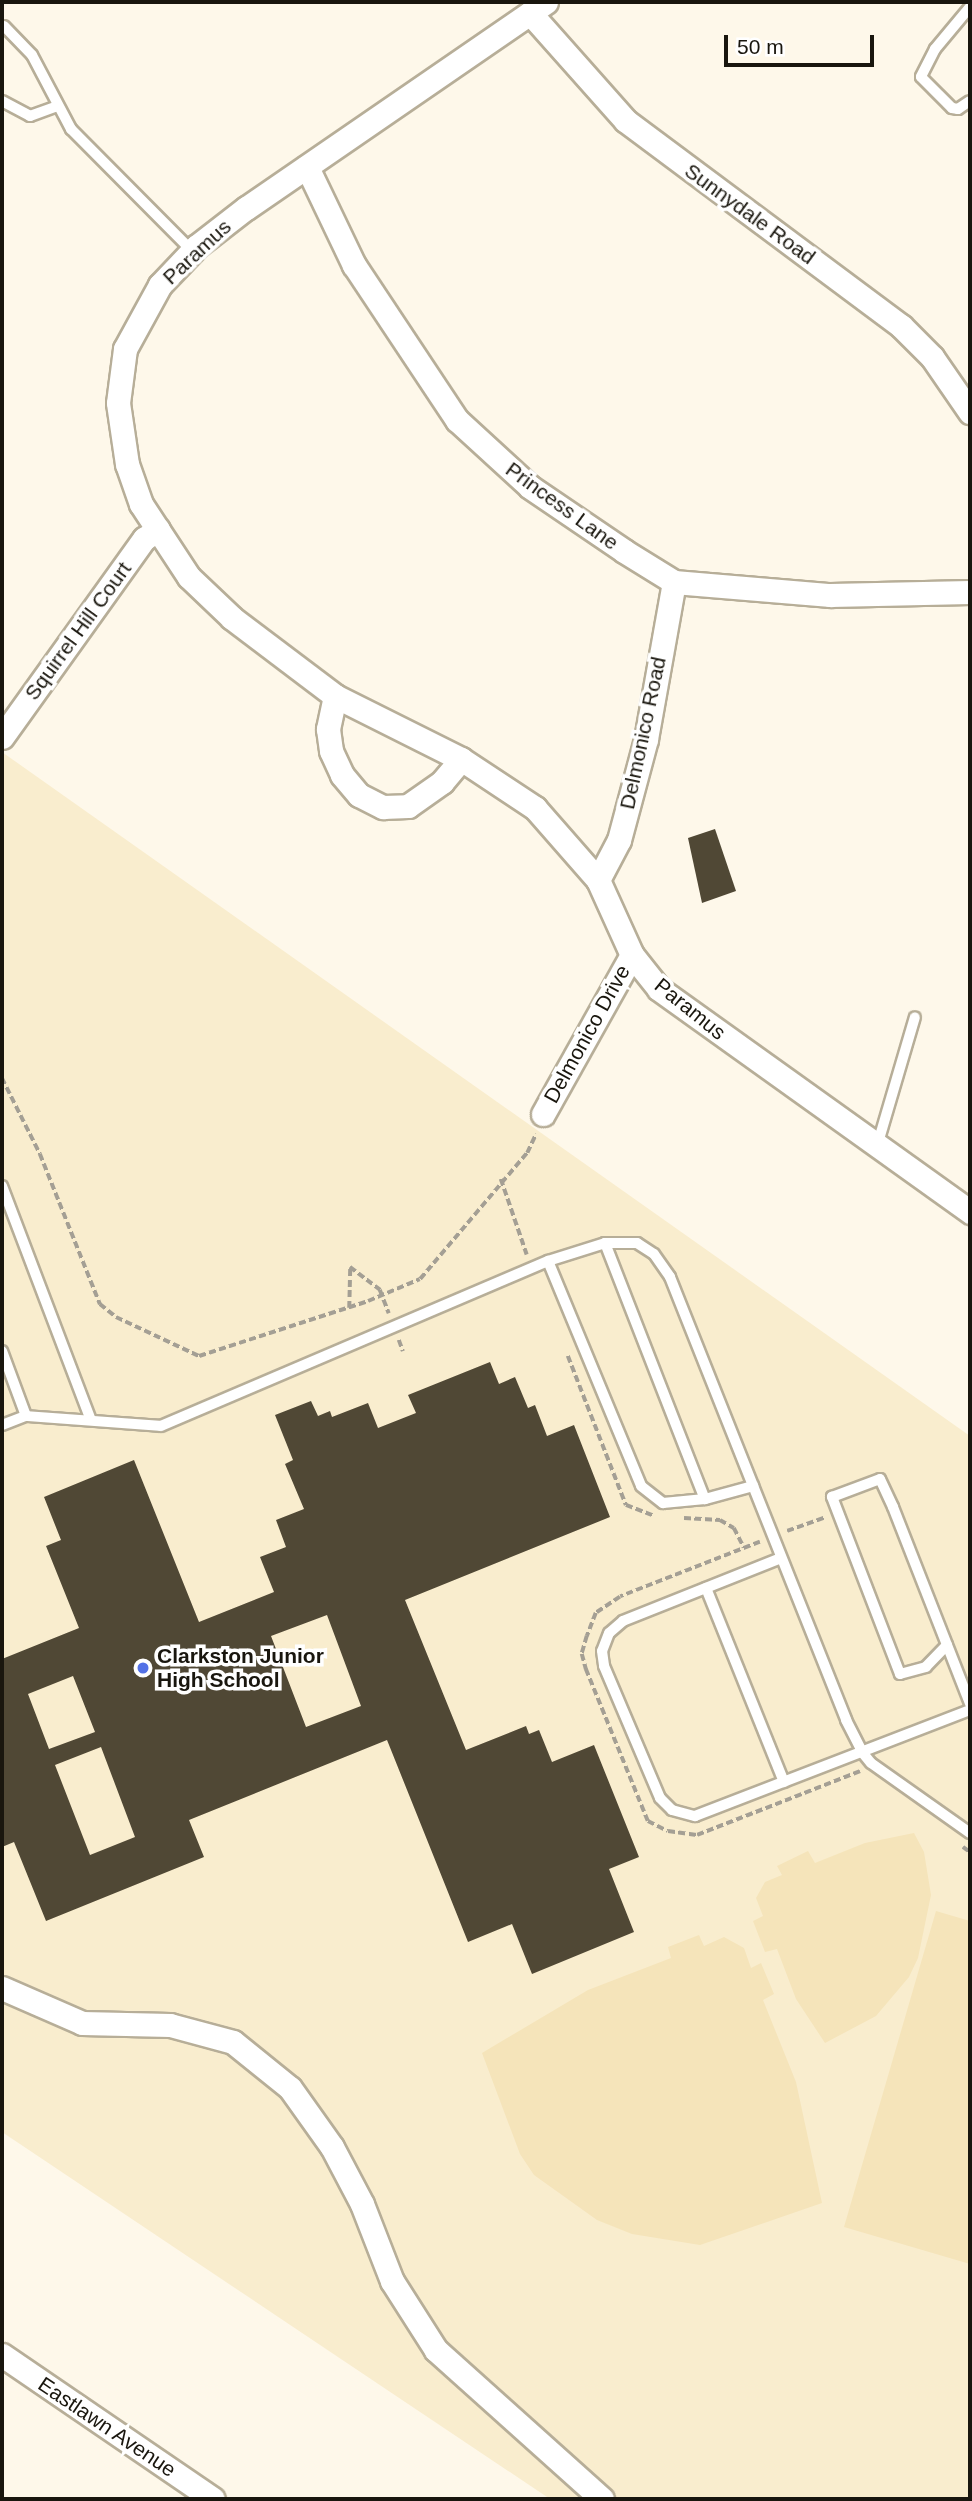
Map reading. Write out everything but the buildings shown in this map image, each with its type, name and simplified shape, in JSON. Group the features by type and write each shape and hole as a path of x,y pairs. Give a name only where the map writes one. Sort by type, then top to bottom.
{"street":[{"name":"Paramus","path":"538,8 307,167 192,251 160,285 125,349 118,403 127,464 141,504 190,577 232,618 335,696 461,759 535,808 598,880 632,955 659,989 970,1212"},
{"name":"Sunnydale Road","path":"538,8 594,89 643,135 901,326 932,357 970,412"},
{"name":"Princess Lane","path":"307,167 354,265 457,420 530,486 674,582 830,595 970,592"},
{"name":"Squirrel Hill Court","path":"2,737 144,539 158,529"},
{"name":"Delmonico Road","path":"598,880 619,840 646,739 674,582"},
{"path":"335,696 328,729 331,751 342,775 359,795 383,807 408,806 442,782 461,759"},
{"name":"Delmonico Drive","path":"543,1114 632,955"},
{"path":"2,1988 82,2023 170,2025 233,2042 290,2088 332,2147 362,2204 393,2281 436,2350 531,2440 602,2499"},
{"name":"Eastlawn Avenue","path":"2,2354 213,2499"}],"lane":[{"path":"970,7 935,49 921,77 952,108 958,109 970,101"},
{"path":"5,26 32,55 71,129 192,251"},
{"path":"2,101 30,116 57,106"},
{"path":"877,1146 915,1017"},
{"path":"2,1186 91,1420"},
{"path":"606,1243 705,1499"},
{"path":"2,1425 26,1416 162,1426 548,1261 606,1243 637,1243 654,1254 670,1277 781,1558 862,1752 874,1765 970,1833"},
{"path":"548,1261 641,1486 663,1503 705,1499 753,1486"},
{"path":"2,1351 26,1416"},
{"path":"947,1646 926,1667 900,1674 832,1497 880,1479 970,1703"},
{"path":"781,1558 623,1621 609,1633 601,1651 604,1666 660,1798 672,1810 695,1816 970,1710"},
{"path":"706,1588 783,1782"}],"path":[{"path":"2,1078 40,1154 93,1291 106,1310 199,1356 349,1308 420,1279 475,1210 527,1153 543,1114"},
{"path":"349,1308 350,1268 383,1295 403,1351"},
{"path":"838,1512 620,1597 596,1613 582,1654 648,1821 668,1831 697,1835 874,1765"}],"shaded area":[{"path":"2,752 970,1436 970,2499 550,2499 2,2132"},
{"path":"914,1833 924,1852 931,1895 918,1958 909,1977 876,2016 825,2043 796,1999 777,1949 765,1952 753,1921 763,1916 756,1898 765,1882 782,1875 777,1866 808,1851 815,1863 865,1843"},
{"path":"936,1911 970,1921 970,2264 844,2227"},
{"path":"699,1935 704,1946 724,1937 744,1948 751,1968 761,1963 774,1994 763,2000 796,2082 822,2203 700,2245 632,2234 597,2220 534,2175 520,2154 482,2053 588,1990 671,1958 668,1947"}],"place":[{"name":"Clarkston Junior High School","path":"143,1668"}]}
